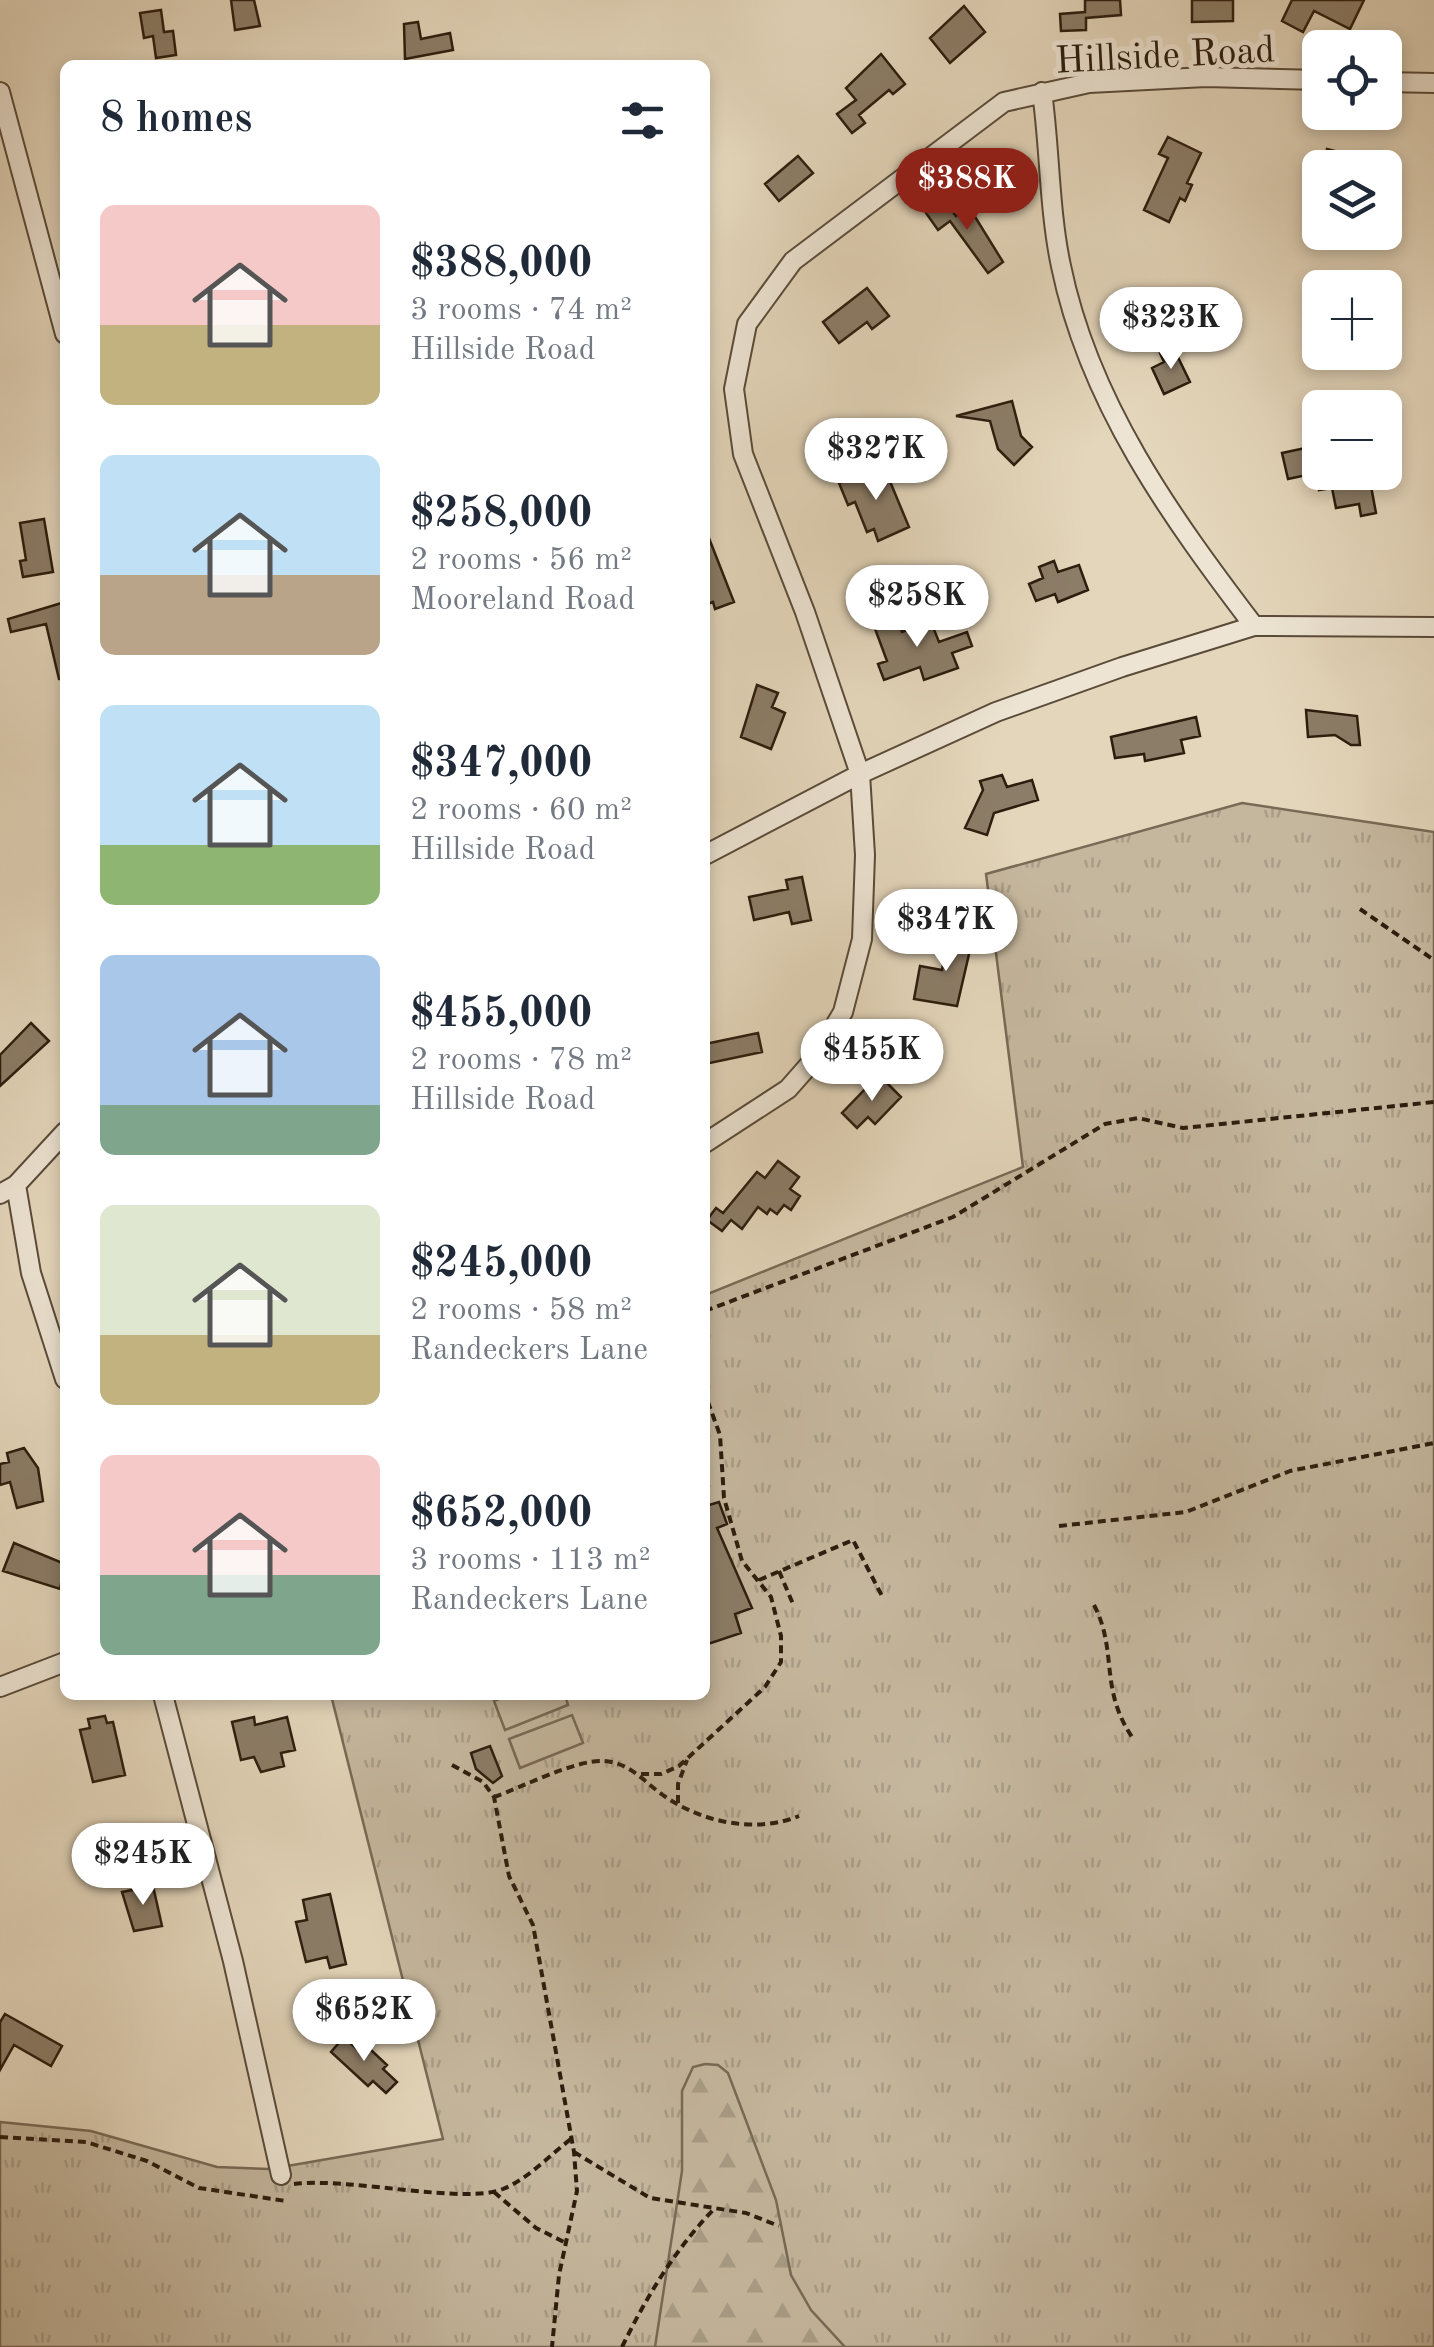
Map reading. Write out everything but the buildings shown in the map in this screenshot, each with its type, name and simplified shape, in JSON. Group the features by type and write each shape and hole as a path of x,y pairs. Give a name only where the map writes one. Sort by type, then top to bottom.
{"street":[{"name":"Hillside Road","path":"710,1140 788,1089 818,1056 844,1012 862,938 866,855 860,774 805,612 743,454 734,389 747,324 793,262 880,192 1004,102 1088,83 1206,77 1302,80"},
{"path":"1402,82 1434,83"},
{"path":"0,92 60,315"},
{"path":"1042,92 1061,266 1090,363 1133,455 1254,626"},
{"path":"710,852 860,774 996,712 1254,626 1434,627"},
{"path":"60,1137 8,1190 60,1363"},
{"path":"0,1687 60,1664"},
{"path":"163,1700 232,1961 282,2180"}],"path":[{"path":"1360,908 1434,960"},
{"path":"710,1308 953,1218 1104,1124 1138,1118 1183,1128 1434,1102"},
{"path":"641,1774 670,1772 765,1686 781,1662 777,1618 767,1588 742,1560 724,1498 720,1435 710,1408"},
{"path":"1059,1526 1186,1512 1290,1470 1434,1443"},
{"path":"759,1580 853,1540 882,1596"},
{"path":"779,1570 793,1604"},
{"path":"1094,1605 1106,1634 1111,1698 1132,1737"},
{"path":"678,1804 678,1784 690,1752"},
{"path":"494,1797 590,1762 616,1764 641,1774 678,1804 743,1826 765,1827 799,1816"},
{"path":"452,1765 484,1782 494,1797 508,1876 532,1925 572,2138 577,2191 552,2347"},
{"path":"0,2136 86,2142 148,2161 199,2188 286,2201"},
{"path":"282,2180 494,2192 520,2180 572,2138"},
{"path":"574,2152 628,2189 650,2198 746,2213 779,2226"},
{"path":"494,2192 536,2228 566,2243"},
{"path":"622,2347 662,2272 714,2208"}],"green space":[{"path":"1242,803 1434,832 1434,2347 0,2347 0,2122 91,2131 217,2167 270,2169 443,2139 332,1700 710,1700 710,1293 1023,1167 986,874"},
{"path":"566,1700 568,1705 505,1730 494,1701"},
{"path":"572,1715 583,1743 520,1768 509,1739"},
{"path":"718,2065 728,2073 776,2200 791,2275 811,2310 845,2347 655,2347 682,2171 682,2091 693,2067"}]}
